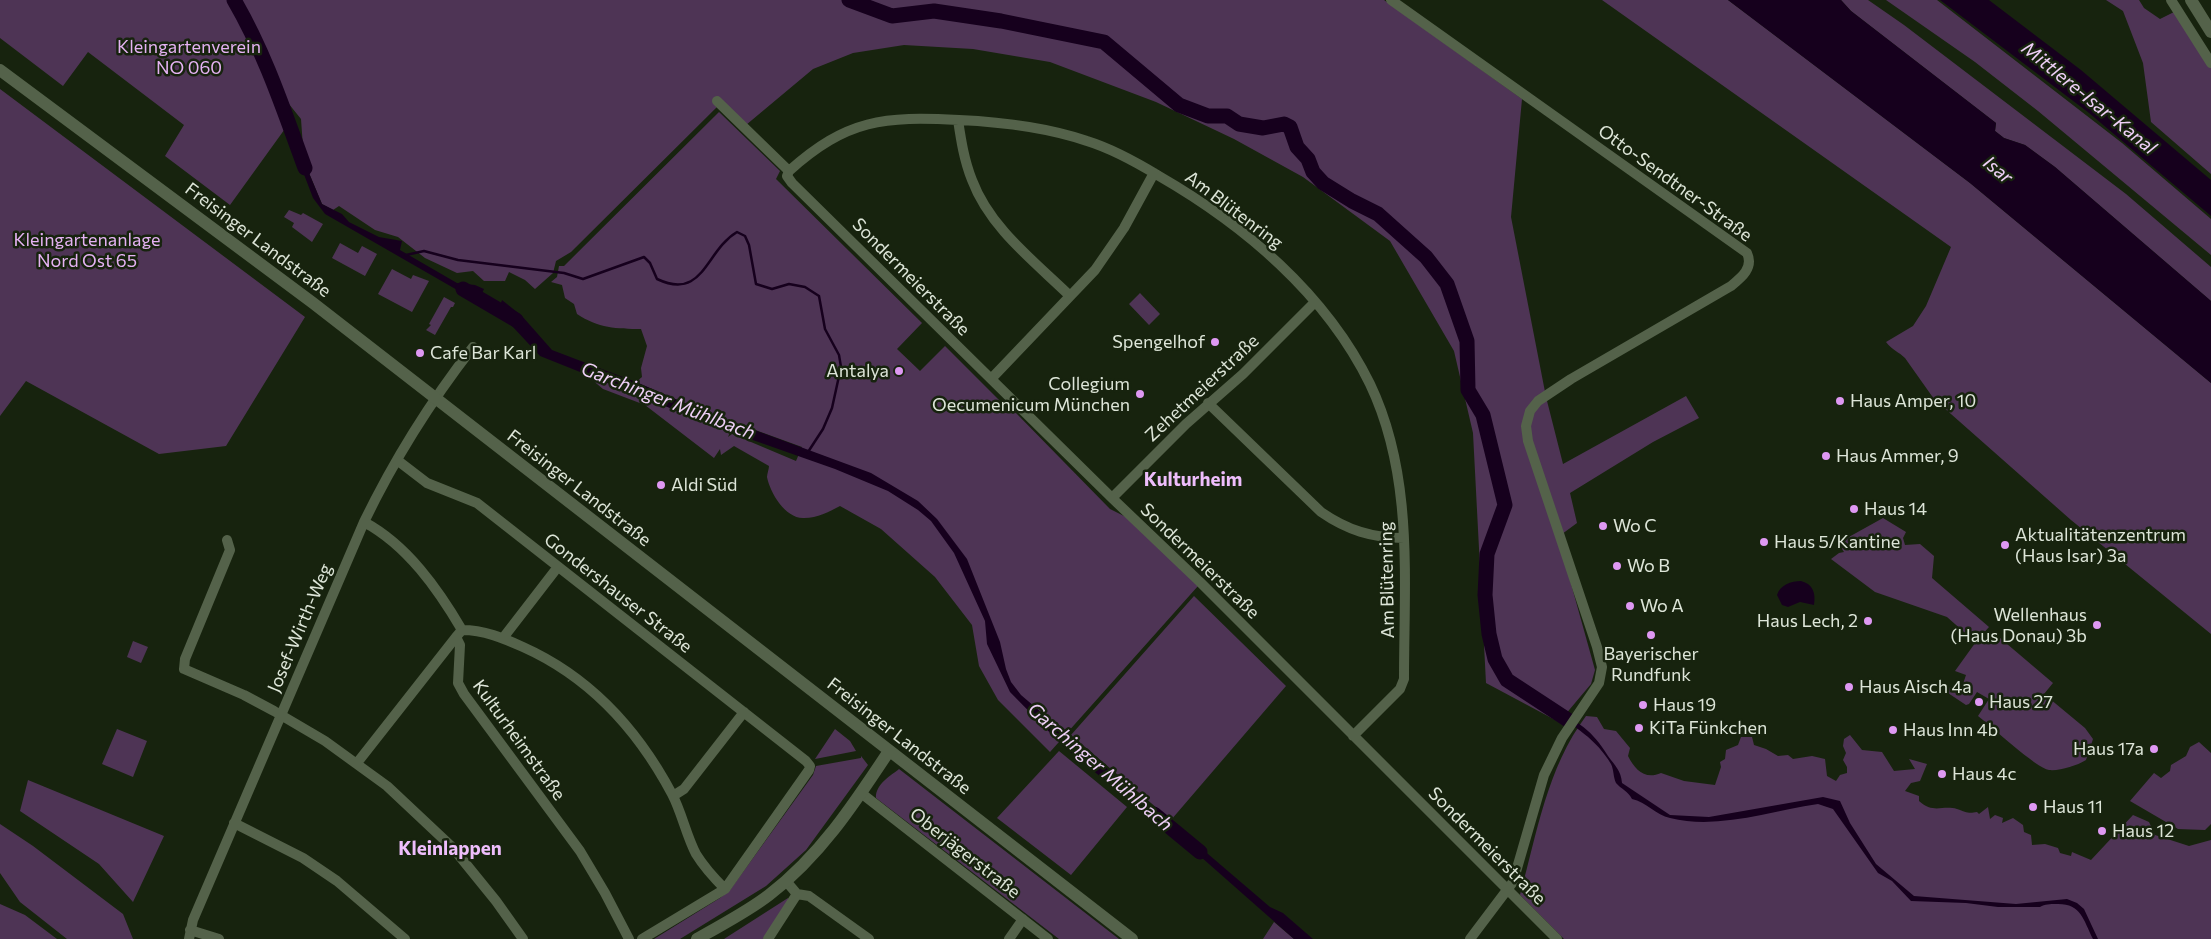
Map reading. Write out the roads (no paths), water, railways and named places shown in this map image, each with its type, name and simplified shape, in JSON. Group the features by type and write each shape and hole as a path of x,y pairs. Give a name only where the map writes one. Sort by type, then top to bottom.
{"main road":[{"path":"2191,0 2211,32"},
{"name":"Freisinger Landstraße","path":"0,70 313,303 1132,939"},
{"path":"697,939 753,906 786,881 820,849 889,751"}],"street":[{"name":"Otto-Sendtner-Straße","path":"1391,0 1747,253 1750,260 1748,269 1731,286 1570,379 1538,401 1530,411 1526,426 1528,441 1602,667 1596,690 1568,728 1544,776 1514,879 1508,891"},
{"path":"2171,0 2211,63"},
{"name":"Sondermeierstraße","path":"717,101 789,171 787,176 792,183 1200,582 1557,939"},
{"name":"Am Blütenring","path":"789,171 818,146 863,125 898,118 983,121 1065,134 1109,149 1195,197 1253,240 1315,302 1353,352 1384,420 1399,477 1404,538 1404,679 1400,689 1353,736"},
{"path":"958,120 964,154 972,180 994,220 1070,296"},
{"path":"991,379 1105,257 1138,204 1154,173"},
{"name":"Zehetmeierstraße","path":"1112,498 1208,403 1243,374 1315,302"},
{"name":"Josef-Wirth-Weg","path":"190,935 234,823 364,522 397,460 435,398 474,347"},
{"path":"1208,403 1321,512 1337,523 1365,534 1404,538"},
{"name":"Gondershauser Straße","path":"397,460 427,484 477,503 557,568 806,760 810,766 809,770 725,889"},
{"name":"Kulturheimstraße","path":"364,522 378,530 406,555 439,595 459,634 458,683 464,694 580,851 629,939"},
{"path":"227,540 230,550 185,659 184,669 244,695 325,741 357,763 414,810 453,848 498,902 523,939"},
{"path":"503,638 557,568"},
{"path":"357,763 459,634 476,630 503,638 540,655 588,686 609,706 645,747 673,796 697,855 725,889 642,939"},
{"path":"438,661 450,658 459,667"},
{"path":"673,796 684,789 744,712"},
{"name":"Oberjägerstraße","path":"861,793 1048,939"},
{"path":"234,823 303,858 351,893 405,939"},
{"path":"786,881 797,894 809,896 868,939"},
{"path":"1470,939 1508,891"},
{"path":"768,939 797,894"},
{"path":"1009,939 1023,919"},
{"path":"190,935 219,939"}],"water":[{"name":"Isar","path":"1728,0 1841,0 1851,11 1996,123 1995,131 2004,138 2025,145 2055,167 2211,301 2211,383 1970,183"},
{"name":"Mittlere-Isar-Kanal","path":"1940,0 1989,0 2081,70 2211,180 2211,216 2089,113"},
{"path":"304,149 304,161 322,204 342,214 349,222 379,237 402,241 400,250 457,283 475,285 484,289 478,302 325,214 313,198 295,151"},
{"path":"502,300 522,316 552,350 636,382 703,411 871,473 918,501 937,519 967,559 1000,642 1011,682 1021,695 1172,824 1167,831 1064,747 1010,692 987,644 985,621 954,553 931,521 918,510 888,491 835,469 730,432 540,356 498,311"},
{"path":"1801,581 1808,584 1813,590 1814,605 1800,602 1788,607 1782,605 1777,595 1778,592 1783,586"},
{"path":"1551,708 1577,722 1596,739 1617,768 1622,783 1670,815 1709,817 1823,797 1840,801 1850,823 1876,864 1914,896 2016,904 2067,899 2077,903 2084,909 2098,939 2093,939 2076,909 2064,904 2050,904 2040,907 1998,907 1966,903 1911,901 1892,881 1878,873 1833,809 1818,804 1725,821 1688,821 1665,816 1632,799 1616,783 1611,764 1592,740 1568,722 1550,712"},
{"path":"1187,836 1270,907 1283,913 1313,939 1294,939 1201,857 1181,843"}],"waterway":[{"name":"Garchinger Mühlbach","path":"234,0 265,61 305,168"},
{"path":"849,0 892,16 934,11 1001,21 1104,42 1179,105 1208,116 1227,116 1239,124 1263,128 1284,124 1290,127 1297,147 1308,159 1313,172 1323,183 1378,214 1426,257 1447,284 1467,341 1468,390 1483,415 1505,505 1487,554 1485,595 1489,634 1495,659 1507,680 1568,720"},
{"name":"Garchinger Mühlbach","path":"406,255 424,251 458,260 564,273 583,279 644,257 650,263 657,279 673,284 685,284 695,279 726,240 737,232 745,236 749,245 756,284 772,289 789,284 805,287 819,296 825,329 839,355 841,367 832,408 823,429 808,452"},
{"name":"Garchinger Mühlbach","path":"463,289 516,320"},
{"name":"Garchinger Mühlbach","path":"1154,814 1200,852"}],"place":[{"name":"Spengelhof","path":"1215,342"},
{"name":"Cafe Bar Karl","path":"420,353"},
{"name":"Antalya","path":"899,371"},
{"name":"Collegium Oecumenicum München","path":"1140,394"},
{"name":"Haus Amper, 10","path":"1840,401"},
{"name":"Haus Ammer, 9","path":"1826,456"},
{"name":"Aldi Süd","path":"661,485"},
{"name":"Haus 14","path":"1854,509"},
{"name":"Wo C","path":"1603,526"},
{"name":"Haus 5/Kantine","path":"1764,542"},
{"name":"Aktualitätenzentrum (Haus Isar) 3a","path":"2005,545"},
{"name":"Wo B","path":"1617,566"},
{"name":"Wo A","path":"1630,606"},
{"name":"Haus Lech, 2","path":"1868,621"},
{"name":"Wellenhaus (Haus Donau) 3b","path":"2097,625"},
{"name":"Bayerischer Rundfunk","path":"1651,635"},
{"name":"Haus Aisch 4a","path":"1849,687"},
{"name":"Haus 27","path":"1979,702"},
{"name":"Haus 19","path":"1643,705"},
{"name":"KiTa Fünkchen","path":"1639,728"},
{"name":"Haus Inn 4b","path":"1893,730"},
{"name":"Haus 17a","path":"2154,749"},
{"name":"Haus 4c","path":"1942,774"},
{"name":"Haus 11","path":"2033,807"},
{"name":"Haus 12","path":"2102,831"}],"district":[{"name":"Kulturheim","path":"1193,480"},
{"name":"Kleinlappen","path":"450,849"}],"park label":[{"name":"Kleingartenverein NO 060","path":"189,57"},
{"name":"Kleingartenanlage Nord Ost 65","path":"87,250"}]}
